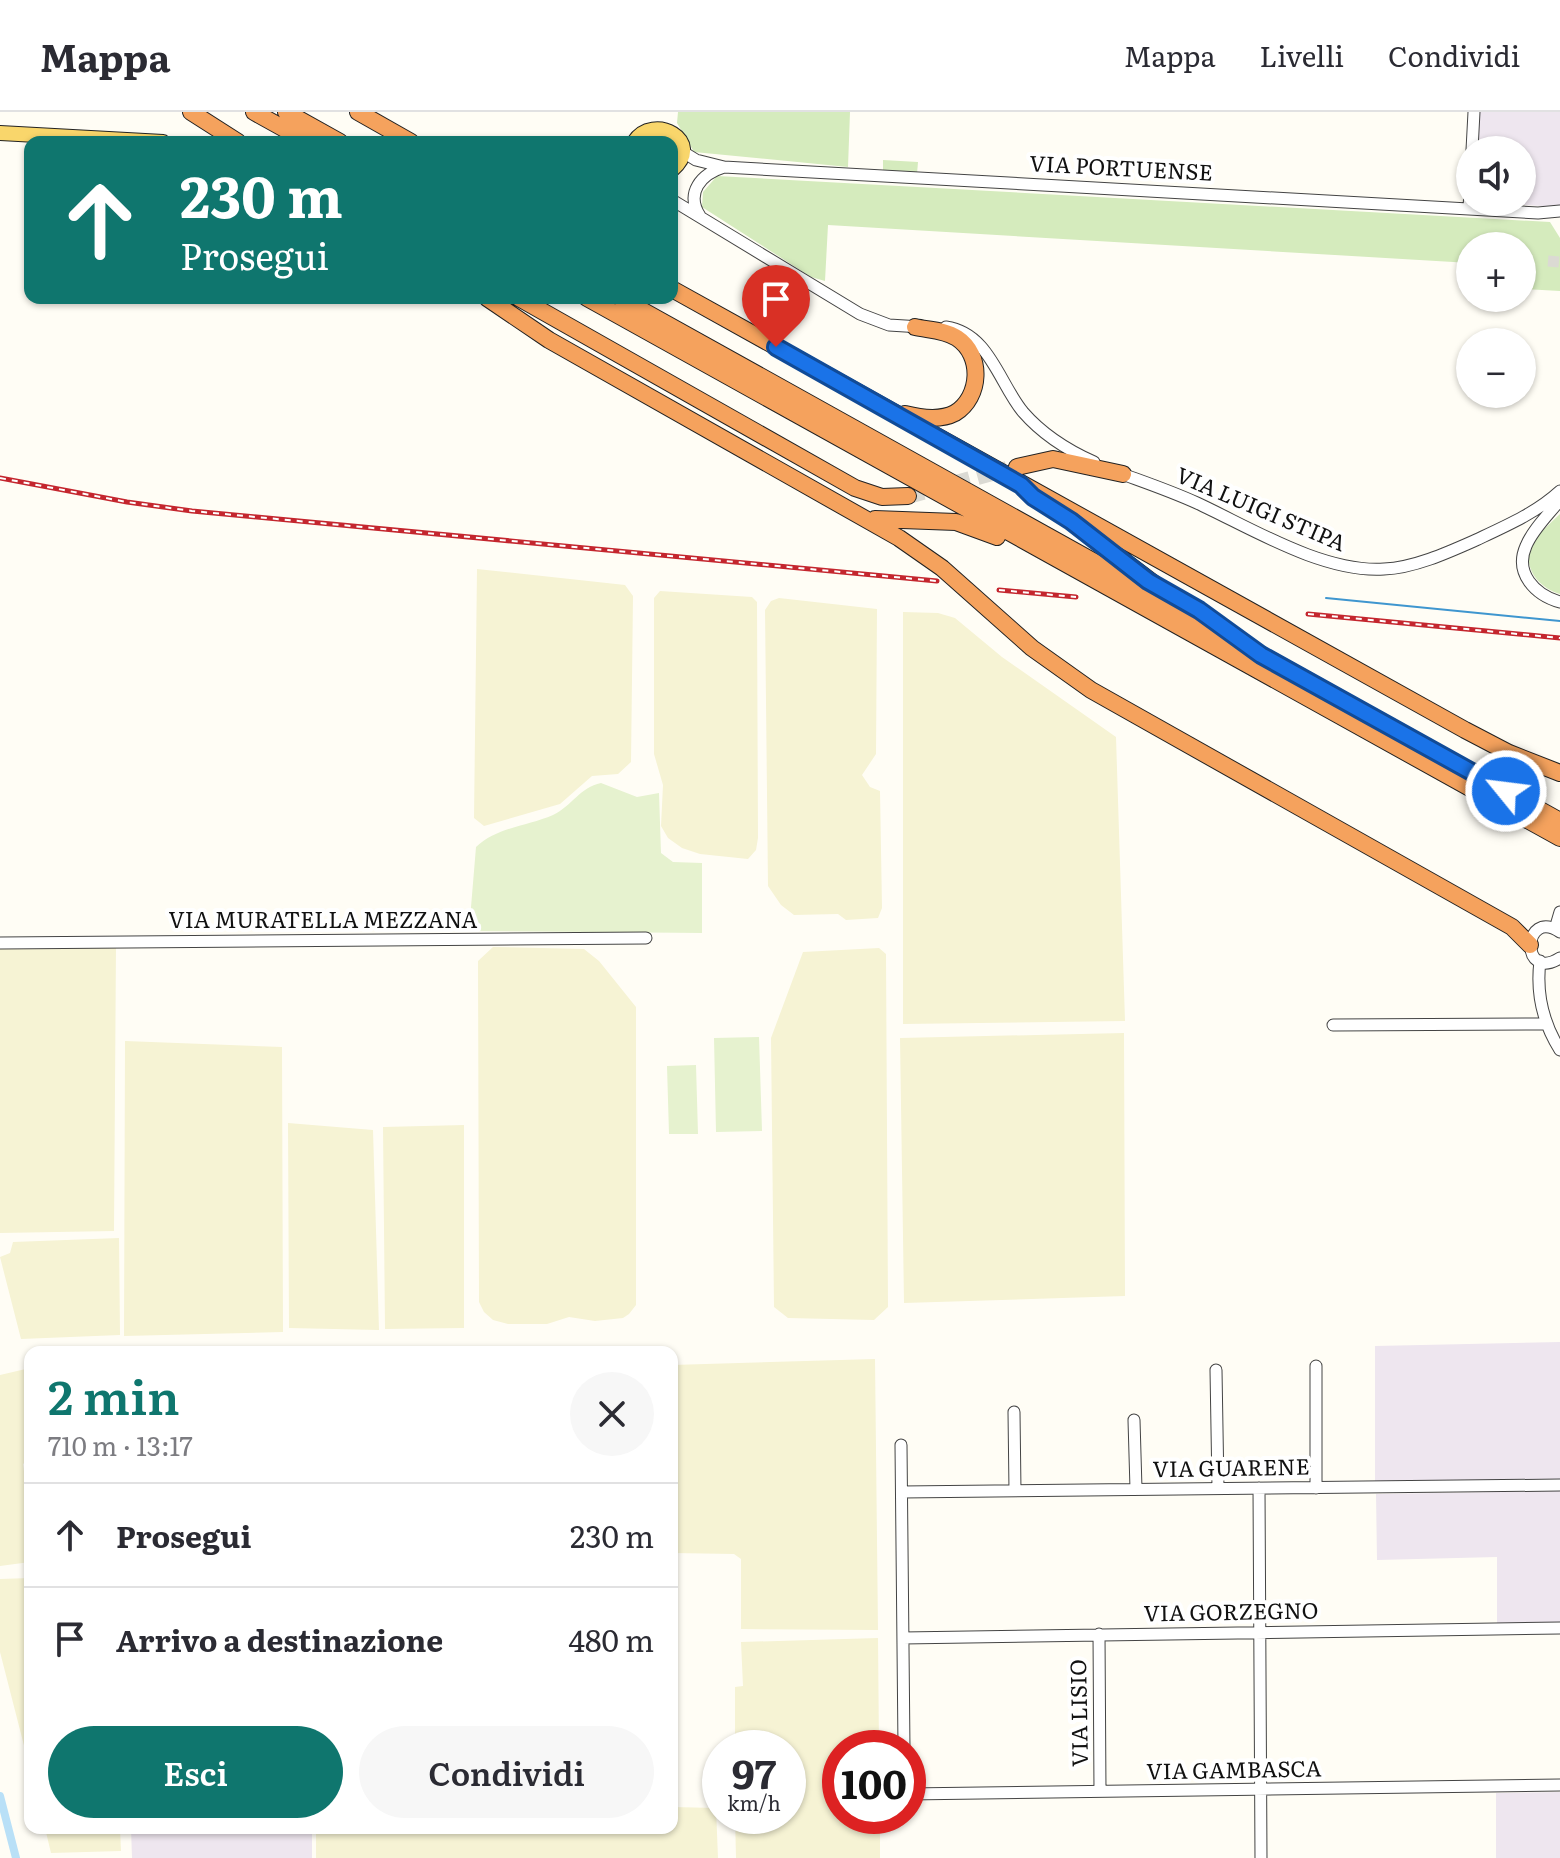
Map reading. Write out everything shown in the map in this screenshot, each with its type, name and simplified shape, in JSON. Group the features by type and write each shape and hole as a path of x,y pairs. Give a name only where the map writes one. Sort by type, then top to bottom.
{"highway":[{"path":"191,112 229,136"},
{"path":"254,112 297,136"},
{"path":"286,112 328,136"},
{"path":"358,112 400,136"},
{"path":"678,292 1476,736 1524,760 1560,773"},
{"path":"496,304 549,340 862,515 939,566 1016,634 1082,684 1145,723 1512,927 1530,945"},
{"path":"530,304 855,488 882,497 908,496"},
{"path":"598,304 1560,838"},
{"path":"631,304 1560,821"},
{"path":"880,406 918,417 941,417 962,407 973,389 975,366 962,342 948,333 915,327"},
{"path":"1017,467 1053,459 1123,474"},
{"path":"1021,485 1148,581 1199,610 1261,655"},
{"path":"862,515 889,521 963,523 1016,545 1043,551"}],"main road":[{"path":"637,136 659,118 679,136 683,152 678,163"},
{"path":"0,133 54,136"}],"street":[{"path":"1473,136 1474,112"},
{"name":"VIA PORTUENSE","path":"683,152 696,160 724,167 1456,207"},
{"path":"702,219 694,205 695,188 703,176 724,167"},
{"path":"678,204 860,314 883,324 915,327"},
{"name":"VIA PORTUENSE","path":"1536,213 1560,211"},
{"name":"VIA LUIGI STIPA","path":"915,327 949,327 971,337 986,354 1014,400 1038,428 1068,449 1192,500 1314,556 1352,567 1371,570 1397,568 1463,546 1531,513 1560,491"},
{"path":"1560,500 1529,539 1523,557 1525,574 1532,586 1549,599 1560,602"},
{"path":"1560,912 1557,930 1538,930 1530,945 1533,955 1540,961 1551,963 1560,958"},
{"name":"VIA MURATELLA MEZZANA","path":"0,943 646,938"},
{"path":"1540,961 1539,989 1546,1024 1560,1050"},
{"path":"1333,1025 1546,1024"},
{"path":"1316,1366 1316,1488"},
{"path":"1216,1370 1218,1488"},
{"path":"1014,1412 1015,1491"},
{"path":"1134,1420 1136,1489"},
{"path":"901,1445 904,1730"},
{"name":"VIA GUARENE","path":"902,1492 1560,1485"},
{"path":"1259,1488 1261,1858"},
{"name":"VIA GORZEGNO","path":"903,1638 1560,1628"},
{"name":"VIA LISIO","path":"1099,1634 1100,1791"},
{"name":"VIA GAMBASCA","path":"926,1794 1560,1785"}],"shaded area":[{"path":"1479,112 1560,112 1560,207 1536,206 1536,136 1478,136"},
{"path":"477,569 625,585 633,596 631,762 618,774 592,776 560,804 484,826 474,818"},
{"path":"660,591 752,597 757,602 758,838 756,850 748,859 700,854 682,848 668,838 661,826 663,785 654,754 654,598"},
{"path":"779,598 877,609 876,754 862,775 870,787 880,791 882,908 878,918 846,920 838,914 794,915 781,905 768,886 765,610 771,601"},
{"path":"903,612 938,613 955,618 1002,657 1116,737 1125,1021 903,1024"},
{"path":"116,946 114,1231 0,1233 0,949"},
{"path":"493,947 584,949 599,961 636,1007 636,1305 623,1318 595,1321 569,1317 547,1324 508,1324 493,1320 479,1302 478,961"},
{"path":"879,948 886,954 888,1307 874,1320 788,1318 774,1307 771,1038 803,952"},
{"path":"1124,1033 1125,1296 904,1303 900,1038"},
{"path":"125,1041 282,1047 283,1332 124,1336"},
{"path":"288,1123 373,1130 379,1330 289,1328"},
{"path":"464,1125 464,1328 385,1329 383,1127"},
{"path":"119,1238 120,1335 21,1339 0,1257 10,1253 13,1242"},
{"path":"1560,1342 1560,1481 1375,1483 1375,1346"},
{"path":"875,1359 878,1630 741,1629 741,1559 734,1554 678,1553 678,1365"},
{"path":"24,1369 24,1563 0,1566 0,1375"},
{"path":"1560,1491 1560,1624 1497,1624 1497,1557 1377,1560 1376,1494"},
{"path":"24,1578 24,1746 0,1652 0,1579"},
{"path":"878,1638 879,1730 822,1730 822,1834 880,1834 880,1858 736,1858 735,1834 806,1834 806,1730 735,1730 735,1687 743,1686 741,1642"},
{"path":"1560,1792 1560,1858 1496,1858 1496,1793"},
{"path":"678,1807 702,1808 702,1834 717,1834 718,1858 316,1858 316,1834 678,1834"},
{"path":"46,1834 120,1834 121,1851 51,1853"},
{"path":"131,1834 312,1834 312,1858 132,1858"}],"green space":[{"path":"678,112 850,112 848,167 694,152 677,123"},
{"path":"883,160 918,162 917,174 883,172"},
{"path":"717,176 1550,222 1560,238 1560,291 1536,290 1536,232 1456,232 1456,262 828,225 825,281 811,277 702,207 703,192"},
{"path":"1560,514 1560,594 1537,580 1529,564 1529,556 1536,538"},
{"path":"601,783 637,797 659,793 661,853 673,862 702,863 702,933 469,931 476,847 493,835 553,815 587,788"},
{"path":"759,1037 762,1131 716,1132 714,1038"},
{"path":"696,1065 698,1134 669,1134 667,1066"}],"waterway":[{"path":"1326,598 1560,621"},
{"path":"0,1796 16,1858"}],"tunnel":[{"path":"1548,261 1560,262"},
{"path":"908,496 1007,469"}],"railway":[{"path":"0,478 192,511 937,581"},
{"path":"999,590 1076,597"},
{"path":"1308,614 1560,638"}],"route":[{"path":"776,347 1021,485 1148,581 1199,610 1261,655 1506,791"}]}
